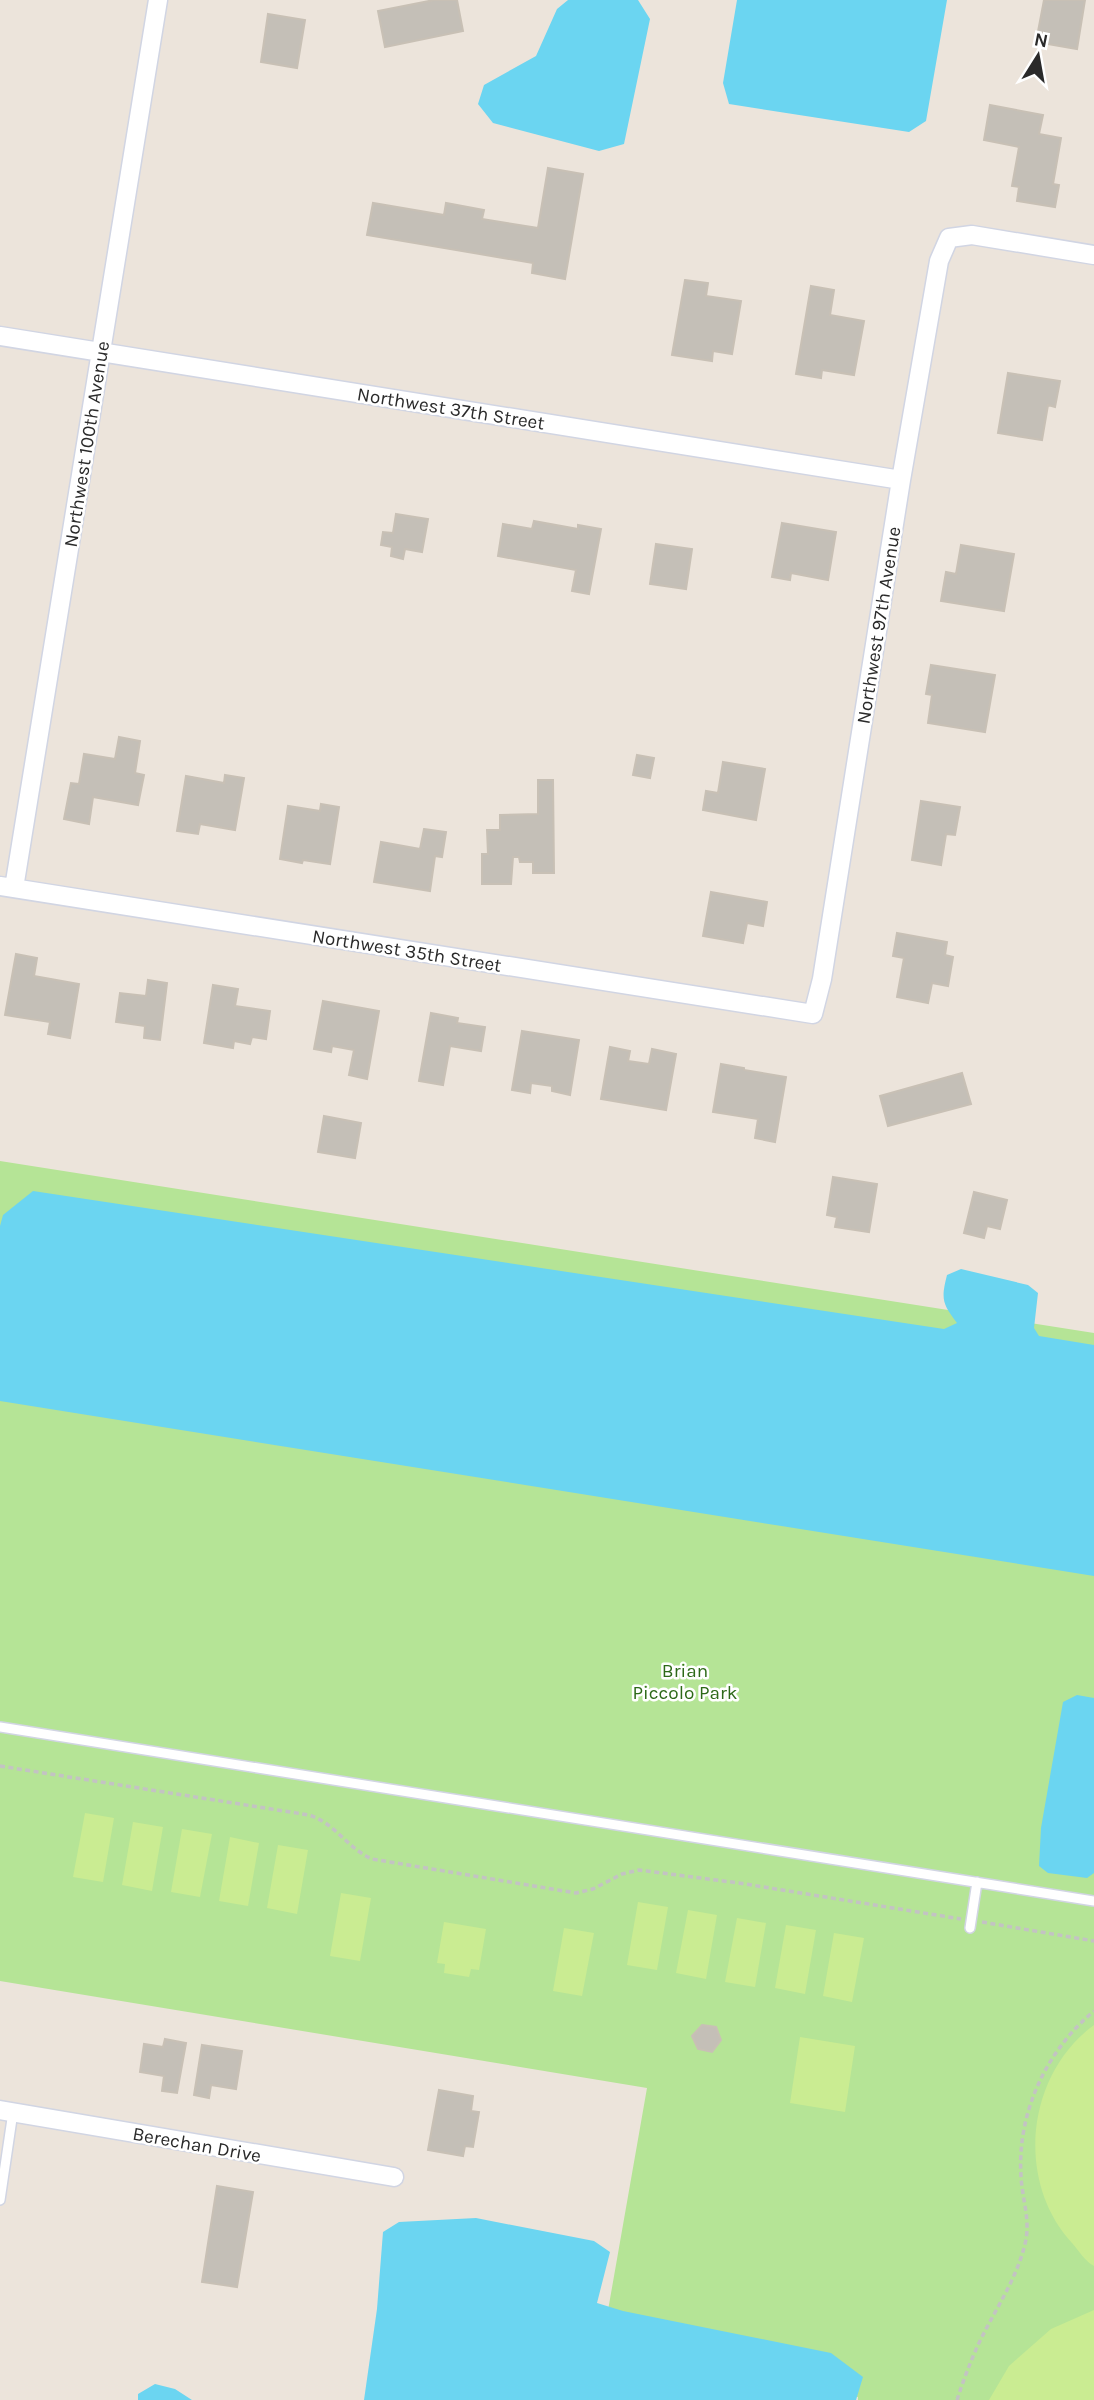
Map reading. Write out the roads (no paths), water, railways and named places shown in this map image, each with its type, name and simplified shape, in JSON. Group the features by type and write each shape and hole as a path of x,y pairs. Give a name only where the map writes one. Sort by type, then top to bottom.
{"street":[{"name":"Northwest 100th Avenue","path":"7,887 101,353 158,0"},
{"name":"Northwest 97th Avenue","path":"813,1014 822,979 901,480 939,261 949,238 972,235 1094,255"},
{"name":"Northwest 37th Street","path":"0,336 901,480"},
{"name":"Northwest 35th Street","path":"7,887 813,1014"},
{"name":"Berechan Drive","path":"6,2111 394,2177"}],"lane":[{"path":"0,1727 1094,1901"},
{"path":"971,1924 977,1882"},
{"path":"0,2200 6,2111"}],"water":[{"path":"568,0 638,0 650,19 624,144 599,151 493,123 478,104 484,85 536,56 557,9"},
{"path":"737,0 947,0 926,121 909,132 729,104 723,83"},
{"path":"33,1191 944,1329 957,1323 944,1301 947,1275 961,1269 1028,1285 1038,1293 1034,1328 1039,1336 1094,1345 1094,1576 0,1401 0,1226 3,1215"},
{"path":"1077,1695 1094,1698 1094,1873 1087,1878 1048,1873 1039,1866 1041,1828 1063,1702"},
{"path":"476,2218 594,2241 610,2252 597,2303 623,2311 831,2353 863,2377 856,2400 364,2400 377,2309 383,2232 399,2222"},
{"path":"155,2384 175,2389 192,2400 138,2400 138,2394"}],"park label":[{"name":"Brian Piccolo Park","path":"685,1681"}]}
